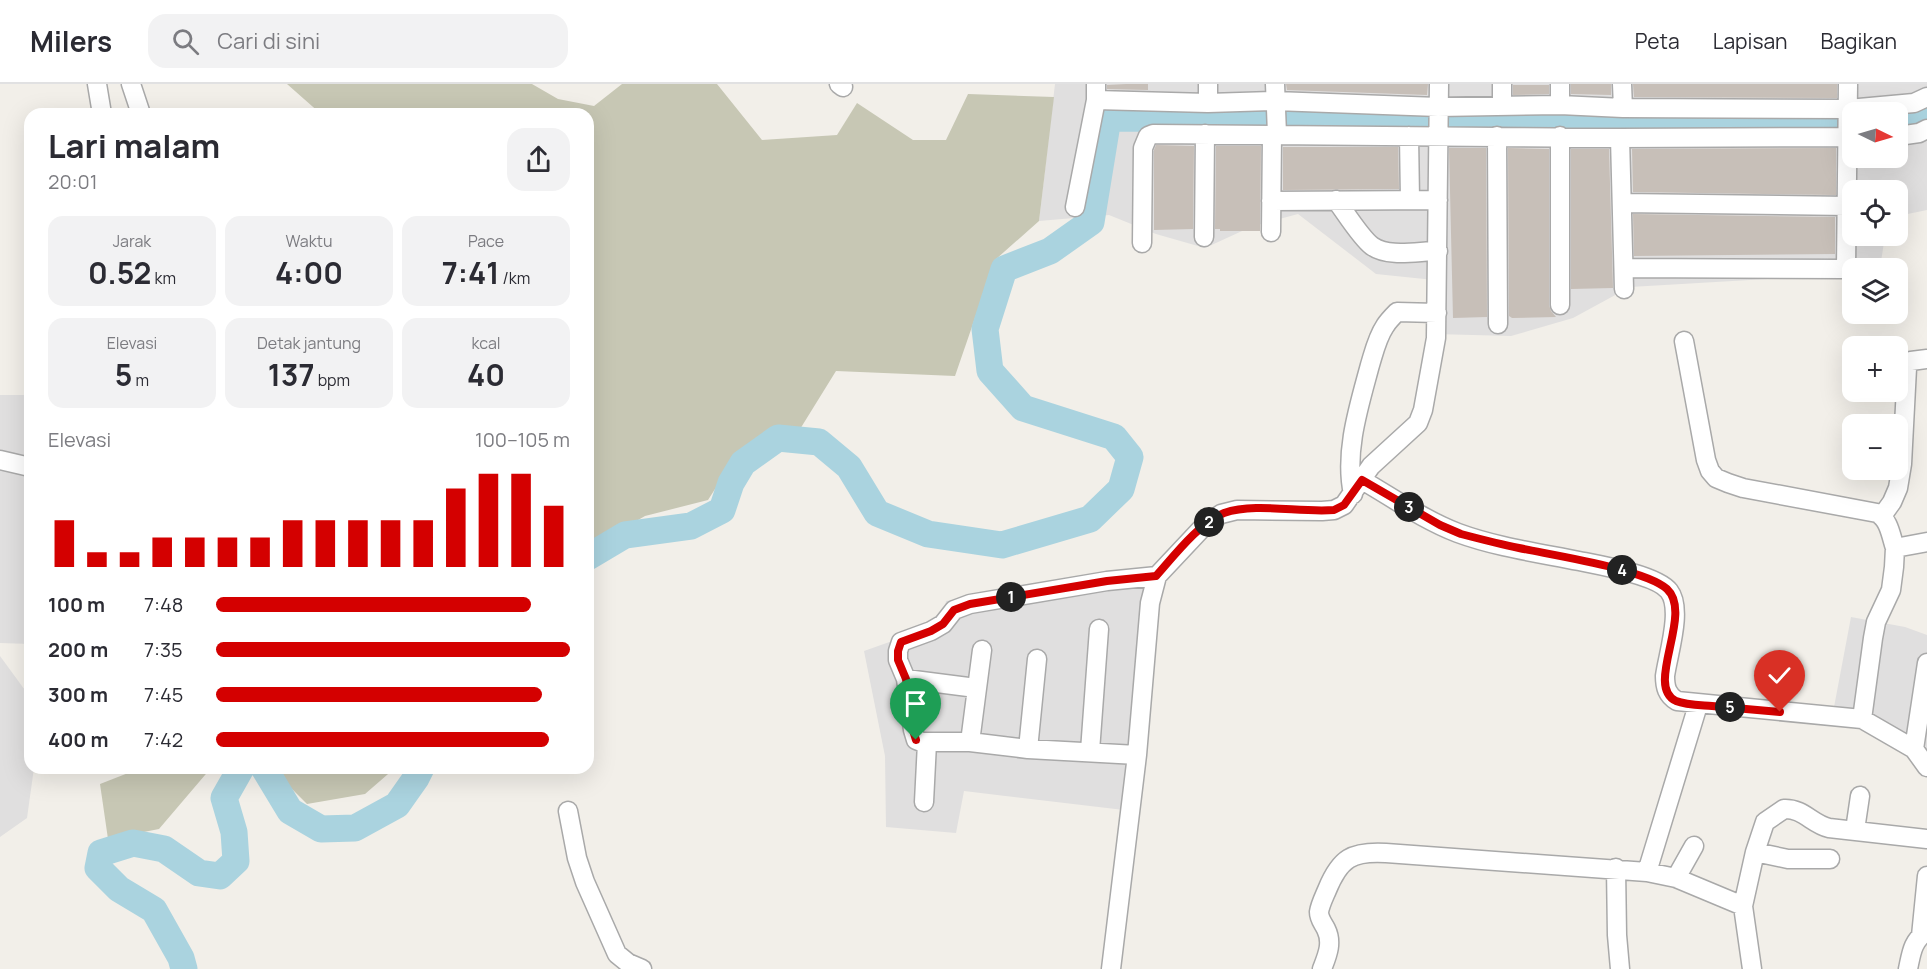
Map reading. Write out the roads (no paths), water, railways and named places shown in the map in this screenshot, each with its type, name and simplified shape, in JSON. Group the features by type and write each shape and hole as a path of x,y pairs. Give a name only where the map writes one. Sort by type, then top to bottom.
{"street":[{"path":"97,84 101,108"},
{"path":"131,84 139,108"},
{"path":"1208,84 1208,103"},
{"path":"1111,969 1137,755 1150,603 1156,576 1204,526 1221,514 1237,510 1334,510 1344,505 1380,456 1418,423 1423,410 1436,338 1439,84"},
{"path":"1502,84 1502,105"},
{"path":"1560,84 1560,105"},
{"path":"1622,84 1623,108"},
{"path":"1848,84 1848,102"},
{"path":"1075,207 1096,92 1153,93 1208,103 1276,99 1438,107 1560,105 1623,108 1842,109"},
{"path":"1908,104 1927,96"},
{"path":"1271,232 1276,99"},
{"path":"1908,135 1927,129"},
{"path":"1142,243 1143,148 1148,136 1153,134 1620,138 1842,137"},
{"path":"1204,237 1205,134"},
{"path":"1409,136 1410,200"},
{"path":"1497,136 1498,324"},
{"path":"1560,136 1560,305"},
{"path":"1620,138 1624,289"},
{"path":"1336,200 1371,245 1391,252 1438,251"},
{"path":"1271,201 1438,200"},
{"path":"1622,202 1842,207"},
{"path":"1624,268 1843,270 1848,266 1848,246"},
{"path":"1437,313 1398,312 1384,327 1378,339 1361,395 1354,433 1350,470 1357,487 1461,534 1610,567 1654,581 1665,587 1673,598 1676,614 1665,676 1667,691 1671,698 1677,701 1698,705 1862,718 1887,735 1914,749 1927,767"},
{"path":"1683,341 1706,460 1710,471 1716,478 1743,488 1864,510 1882,516 1895,548 1894,567 1890,590 1876,622 1862,718"},
{"path":"1882,516 1893,502 1898,488 1902,464 1907,368 1911,362 1927,359"},
{"path":"0,460 24,466"},
{"path":"1895,548 1927,542"},
{"path":"1137,755 970,742 927,743 916,740 906,679 898,660 898,651 901,642 931,631 943,624 954,610 970,604 1107,581 1156,576"},
{"path":"1090,752 1099,629"},
{"path":"970,742 982,650"},
{"path":"1028,748 1037,659"},
{"path":"1914,749 1927,663"},
{"path":"906,679 976,688"},
{"path":"1647,872 1698,705"},
{"path":"924,802 927,743"},
{"path":"1855,830 1860,796"},
{"path":"1752,969 1743,906 1755,852 1765,822 1784,808 1800,811 1822,826 1927,839"},
{"path":"568,811 577,858 617,954 628,963 642,969"},
{"path":"1676,878 1694,846"},
{"path":"1322,969 1329,944 1319,909 1338,868 1356,853 1377,852 1647,872 1676,878 1743,906"},
{"path":"1755,852 1788,860 1830,859"},
{"path":"1616,868 1620,969"},
{"path":"1908,969 1912,947 1924,933 1927,876"}],"waterway":[{"path":"1908,118 1927,112"},
{"path":"594,553 625,535 691,526 722,510 731,483 743,463 778,438 819,442 849,467 877,513 928,534 1002,545 1090,519 1121,489 1130,457 1114,437 1023,408 990,371 985,329 1004,269 1050,251 1091,222 1108,118 1842,120"},
{"path":"184,969 181,958 154,910 119,889 98,868 101,853 133,843 164,849 199,873 220,876 236,861 234,832 224,798 238,774"},
{"path":"268,774 290,811 321,829 355,828 397,805 418,774"}]}
